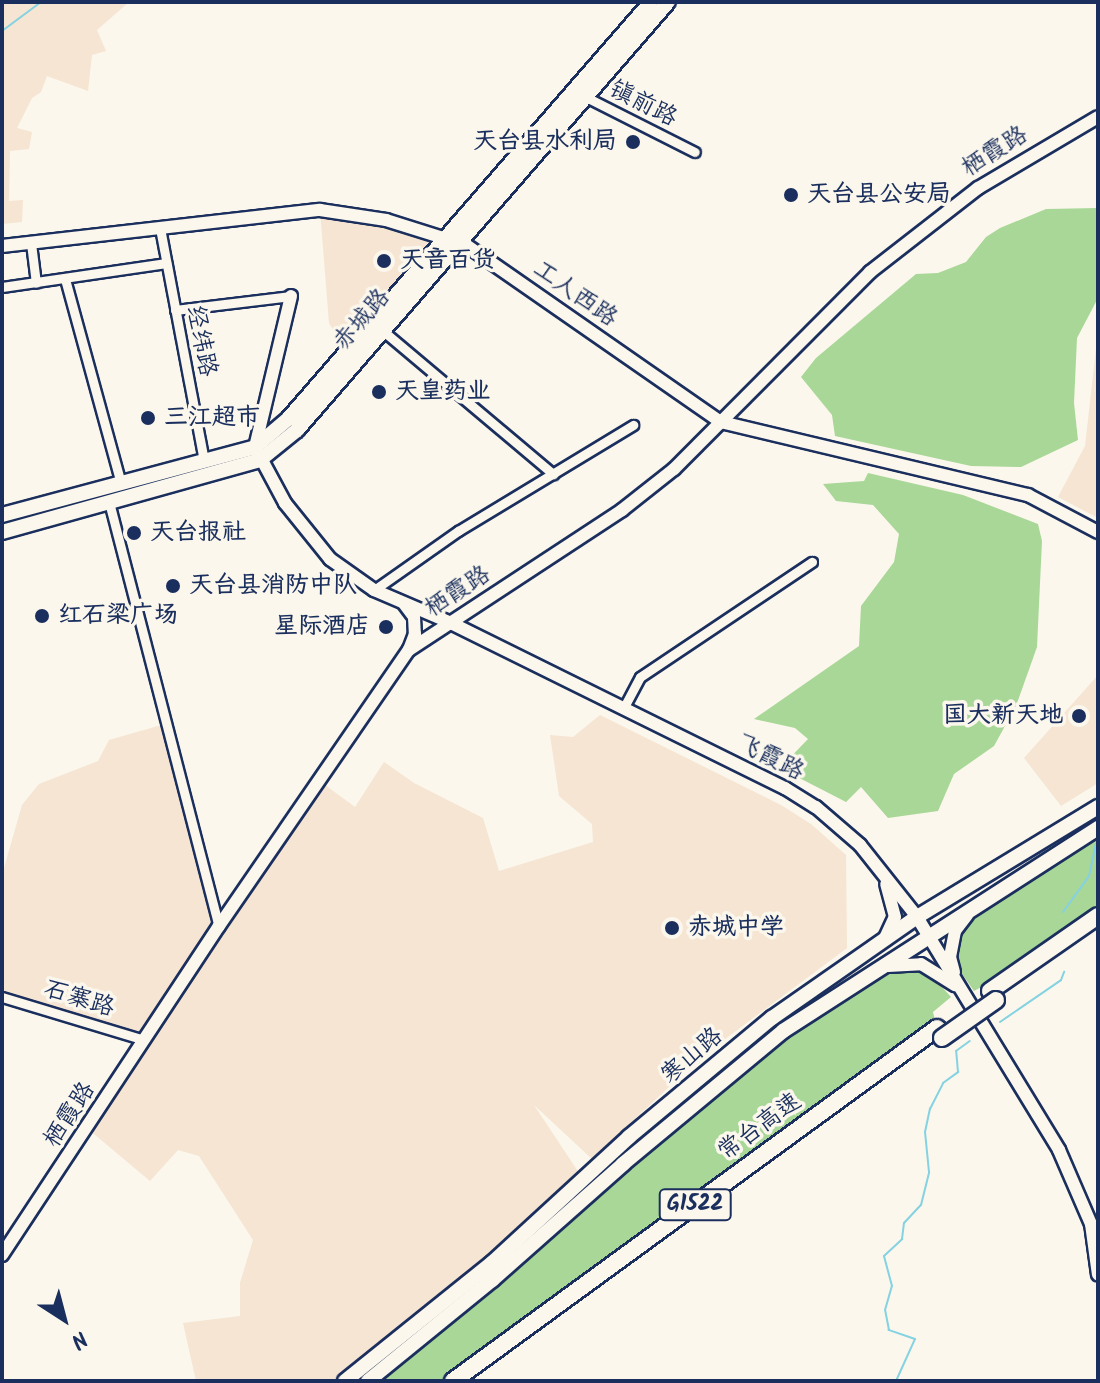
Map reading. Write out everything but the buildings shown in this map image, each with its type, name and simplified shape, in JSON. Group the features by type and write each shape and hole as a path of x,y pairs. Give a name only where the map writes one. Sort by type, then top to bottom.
{"highway":[{"name":"常台高速","path":"453,1381 993,995 1098,916"},
{"name":"常台高速","path":"993,995 1098,929"},
{"name":"常台高速","path":"470,1381 940,1033"}],"main road":[{"name":"赤城路","path":"580,94 651,2"},
{"name":"赤城路","path":"2,515 109,502 257,454 346,361 580,94 668,2"},
{"name":"栖霞路","path":"2,1255 219,926 409,650 622,510 674,469 870,272 978,188 1098,117"},
{"name":"工人西路","path":"2,246 320,210 386,220 453,239 721,422 748,432 899,462 1028,495 1098,532"},
{"name":"赤城路","path":"346,361 382,330 453,239"},
{"path":"257,454 291,296"},
{"name":"赤城路","path":"2,532 121,484 204,461 257,454"},
{"name":"飞霞路","path":"257,454 285,503 330,559 374,590 451,623 785,788 816,807 860,845 917,917 1072,1174 1091,1224 1098,1275"},
{"path":"405,605 414,617 415,634 409,650"},
{"name":"寒山路","path":"345,1381 492,1263 629,1137 772,1018 917,917 1098,807"},
{"name":"寒山路","path":"368,1381 492,1280 623,1164 771,1041 927,935 1098,828"},
{"path":"881,870 895,917 882,941"},
{"path":"903,898 924,907 938,904"},
{"path":"958,987 950,957 955,931 973,907"},
{"path":"877,968 921,964 958,987"}],"street":[{"name":"镇前路","path":"580,94 695,152"},
{"name":"经纬路","path":"160,228 204,461"},
{"path":"31,243 36,283"},
{"path":"2,287 166,263"},
{"path":"65,279 121,484"},
{"path":"175,310 291,296"},
{"path":"382,330 553,474"},
{"path":"374,590 458,531 633,425"},
{"path":"109,502 219,926"},
{"path":"623,709 640,677 812,562"},
{"name":"石寨路","path":"2,997 144,1040"}],"shaded area":[{"path":"2,2 129,2 97,30 106,51 92,55 88,91 47,76 41,92 32,98 17,128 32,132 29,149 10,151 9,201 23,200 22,222 2,224"},
{"path":"320,210 436,234 341,344 329,323"},
{"path":"1098,331 1098,518 1058,497 1085,446"},
{"name":"国大新天地","path":"1098,675 1098,783 1061,806 1024,758"},
{"path":"600,715 781,805 811,824 846,855 847,948 701,1057 592,1159 534,1105 583,1179 345,1381 196,1381 183,1323 240,1316 240,1283 253,1240 199,1156 178,1150 150,1181 88,1129 143,1040 2,997 2,875 22,805 39,784 98,761 109,740 165,724 219,925 321,782 355,807 384,762 414,783 483,818 499,871 593,842 592,824 559,796 550,735 573,737"}],"green space":[{"path":"1098,208 1098,298 1077,338 1074,403 1078,440 1021,467 971,466 835,436 832,415 801,377 816,358 916,274 938,273 966,262 986,237 1000,228 1046,209"},
{"path":"868,473 963,495 1038,524 1042,541 1037,647 1016,706 994,746 954,774 938,811 888,818 861,787 846,802 780,768 808,739 795,728 754,719 859,646 861,606 894,562 899,534 873,505 836,501 823,484 864,481"},
{"path":"1098,828 1098,916 990,991 985,985 974,991 950,957 955,931 973,907"},
{"path":"921,964 951,997 933,1012 937,1028 453,1381 368,1381 703,1096 877,968"}],"waterway":[{"path":"2,31 41,2"},
{"path":"1063,912 1089,876 1096,844"},
{"path":"1000,1022 1061,980 1064,972"},
{"path":"896,1381 915,1339 889,1330 885,1310 892,1286 884,1256 902,1239 904,1223 921,1205 929,1172 925,1132 930,1109 943,1083 958,1072 956,1051 970,1041"}],"place":[{"name":"天台县水利局","path":"633,142"},
{"name":"天台县公安局","path":"791,195"},
{"name":"天音百货","path":"384,261"},
{"name":"天皇药业","path":"379,392"},
{"name":"三江超市","path":"148,418"},
{"name":"天台报社","path":"134,533"},
{"name":"天台县消防中队","path":"173,586"},
{"name":"红石梁广场","path":"42,616"},
{"name":"星际酒店","path":"386,627"},
{"name":"国大新天地","path":"1079,716"},
{"name":"赤城中学","path":"672,928"}]}
